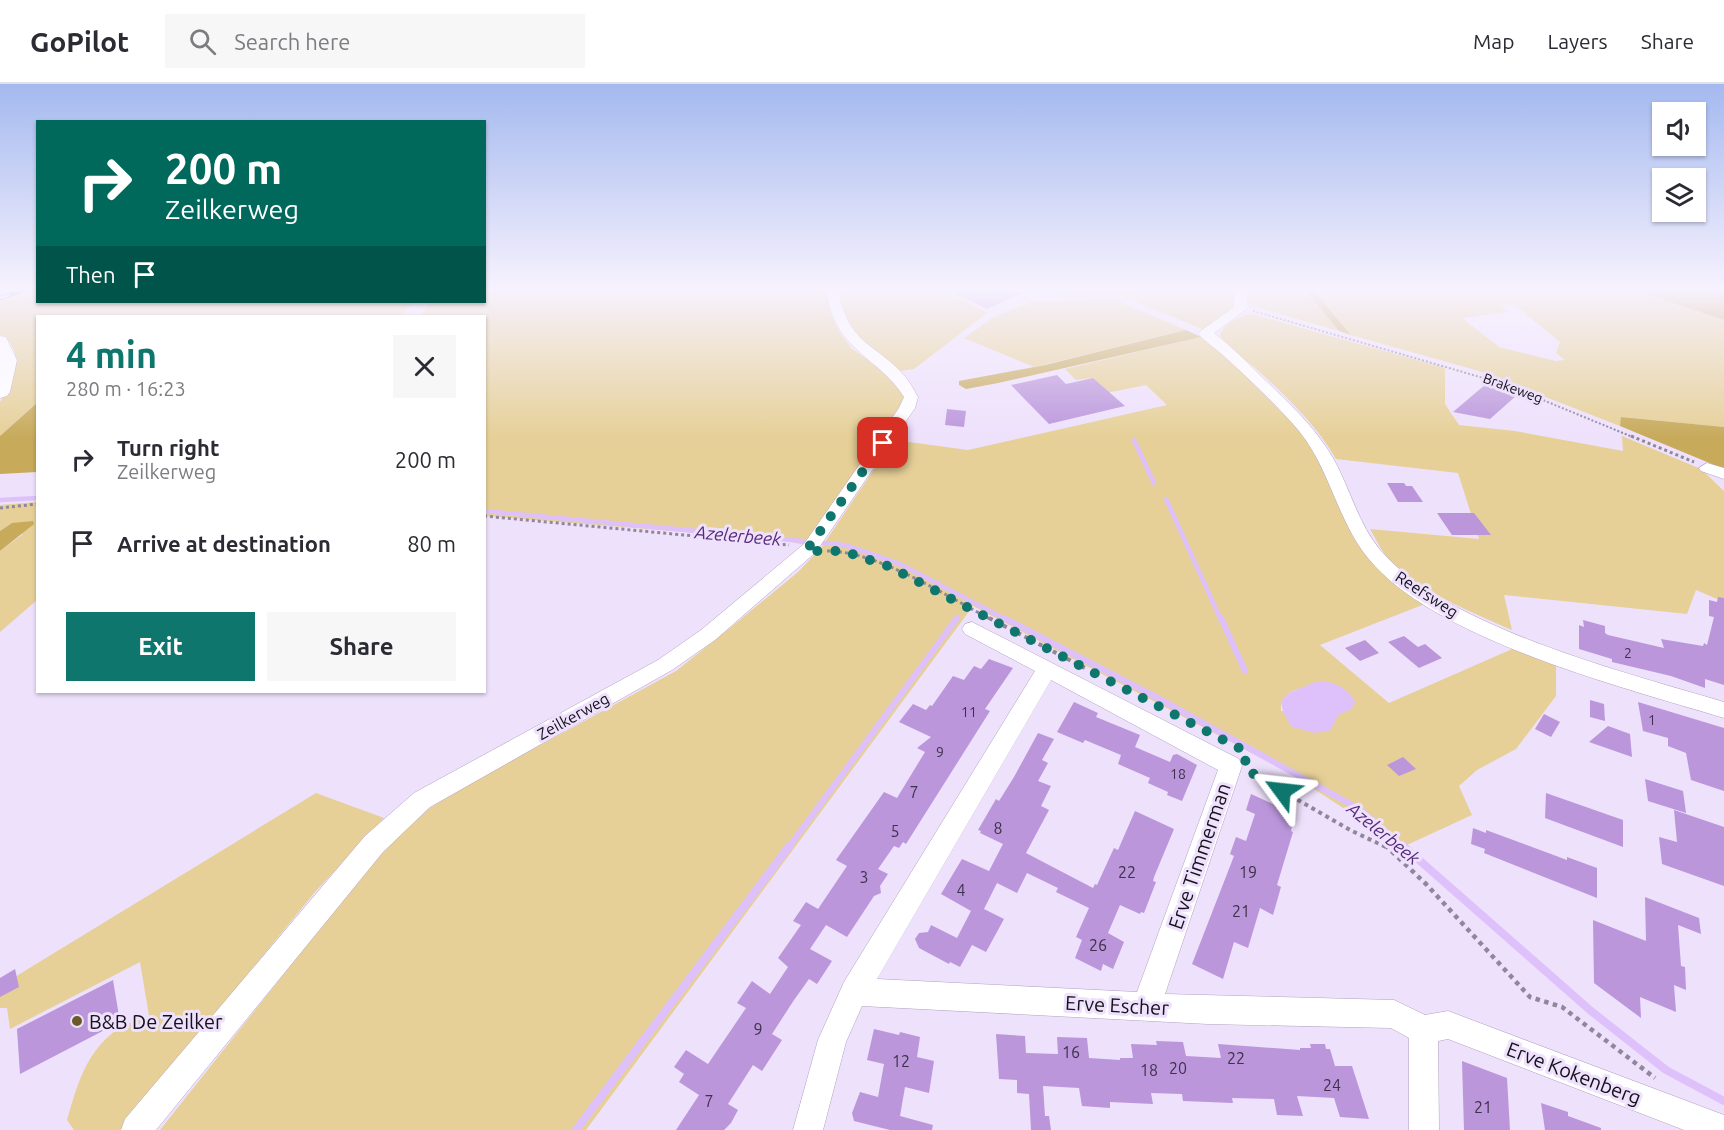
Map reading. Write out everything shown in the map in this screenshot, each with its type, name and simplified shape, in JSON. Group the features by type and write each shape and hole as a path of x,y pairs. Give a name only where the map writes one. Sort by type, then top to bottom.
{"street":[{"name":"Zeilkerweg","path":"136,1130 374,844 422,800 665,665 708,635 810,546 908,408 911,397 903,381 854,340"},
{"name":"Reefsweg","path":"1213,340 1238,361 1302,426 1317,445 1349,514 1372,552 1398,579 1456,614 1521,644 1579,666 1724,710"},
{"path":"0,341 8,360 0,392"},
{"path":"1707,468 1724,474"},
{"name":"Erve Timmerman","path":"972,629 1231,766 1146,1007"},
{"path":"808,1130 832,1040 854,992 1047,668"},
{"name":"Erve Escher","path":"854,992 1146,1007 1394,1014 1423,1030"},
{"name":"Erve Kokenberg","path":"1423,1030 1448,1025 1724,1130"},
{"path":"1423,1030 1424,1130"}],"path":[{"name":"Brakeweg","path":"1351,340 1504,384 1707,468"},
{"path":"0,508 36,504"},
{"path":"486,516 843,551 888,566 1090,670"},
{"path":"1248,763 1247,770 1352,831 1383,844 1426,884 1530,997 1562,1007 1664,1084"}],"shaded area":[{"path":"7,340 36,340 36,404 0,436 0,402 12,380 15,352"},
{"path":"486,340 845,340 852,349 881,368 907,398 805,545 783,540 486,516"},
{"path":"861,340 952,340 914,369 900,371"},
{"path":"968,340 1146,340 1034,367"},
{"path":"1146,340 1189,340 998,383 966,389 959,385 959,381 1045,365"},
{"path":"1189,340 1207,340 1260,385 1316,449 1345,514 1430,602 1320,645 1389,703 1519,646 1556,660 1556,696 1516,749 1477,770 1459,786 1472,815 1396,850 1360,819 1288,772 973,606 586,1130 160,1130 387,844 415,817 471,783 676,671 798,572 821,548 894,440 968,450 1167,405 1146,385 1106,393 1091,378 1076,380 1065,369","holes":["1303,688 1347,709 1338,715 1281,711 1281,706 1287,695"]},
{"path":"1223,340 1344,340 1445,368 1445,404 1459,425 1515,431 1623,451 1622,436 1701,469 1724,491 1724,602 1696,590 1687,614 1504,595 1512,630 1464,609 1401,572 1382,550 1370,529 1479,539 1458,473 1336,459 1319,434 1298,410 1276,387"},
{"path":"1368,340 1490,340 1499,347 1556,361 1565,360 1556,353 1560,342 1557,340 1724,340 1724,427 1622,417 1620,426 1479,371"},
{"path":"36,404 36,472 0,474 0,436"},
{"path":"1621,417 1724,427 1724,469 1620,426"},
{"path":"36,502 36,601 0,632 0,551 23,534 12,523 0,531 0,505"},
{"path":"33,521 34,524 0,551 0,531 12,523"},
{"path":"1318,681 1329,682 1345,689 1355,702 1352,709 1338,715 1331,730 1315,733 1292,727 1285,716 1282,700 1291,692"},
{"path":"316,793 384,818 315,892 120,1130 74,1130 67,1120 89,1060 115,1031 149,1016 140,962 10,1029 7,1008 0,1008 0,986"}],"building":[{"path":"1057,375 1066,384 1093,378 1125,406 1049,424 1011,385"},
{"path":"1486,384 1517,395 1490,419 1453,412"},
{"path":"947,409 966,411 964,427 945,425"},
{"path":"1387,483 1404,483 1406,486 1412,486 1423,502 1398,502"},
{"path":"1437,513 1474,513 1491,535 1452,535"},
{"path":"1718,597 1724,598 1724,685 1705,679 1705,688 1671,676 1612,662 1612,659 1579,649 1579,625 1584,627 1583,620 1605,626 1605,633 1608,635 1664,648 1661,639 1707,645 1714,617 1709,616 1709,600 1717,602"},
{"path":"1404,636 1418,647 1425,644 1442,658 1419,668 1388,642"},
{"path":"1365,640 1379,653 1360,661 1345,648"},
{"path":"989,659 1013,668 985,709 990,711 906,844 903,842 899,848 894,846 878,869 888,874 880,886 881,893 874,896 847,937 826,925 810,949 832,961 817,984 809,979 772,1034 782,1040 762,1071 753,1065 728,1104 738,1110 731,1123 724,1130 676,1130 699,1095 679,1082 684,1074 674,1067 686,1050 708,1064 746,1008 737,1003 752,981 770,994 788,967 778,958 801,925 793,921 806,902 818,909 847,866 836,860 884,792 897,798 925,752 917,748 931,737 899,722 913,704 926,710 930,705 932,706 953,676 964,680 974,666 981,669"},
{"path":"1590,700 1604,704 1605,721 1590,717"},
{"path":"1074,702 1098,713 1096,717 1140,735 1135,747 1170,762 1173,755 1177,754 1197,765 1182,801 1148,783 1150,778 1118,764 1121,755 1085,740 1083,743 1057,732"},
{"path":"1638,702 1724,728 1724,791 1691,780 1686,753 1668,746 1668,738 1643,731"},
{"path":"1544,714 1560,722 1551,737 1535,729"},
{"path":"1608,726 1630,734 1632,757 1589,742"},
{"path":"1038,733 1054,739 1042,760 1048,763 1038,781 1051,786 1041,806 1049,810 1026,853 1093,888 1095,884 1097,885 1114,848 1118,850 1135,811 1174,829 1154,877 1153,881 1156,882 1144,913 1140,914 1120,905 1108,933 1124,942 1113,969 1103,964 1101,971 1075,958 1082,940 1076,937 1089,908 1056,892 1058,888 1027,873 1017,893 997,883 984,909 1004,919 986,952 972,945 960,967 950,962 949,964 919,948 915,939 919,933 928,932 931,925 957,938 971,911 941,894 962,859 989,871 1003,844 978,830 996,799 999,801 1014,777"},
{"path":"1403,757 1416,769 1399,776 1387,765"},
{"path":"1645,779 1683,791 1686,813 1648,801"},
{"path":"1546,793 1623,820 1623,847 1545,818"},
{"path":"1251,794 1295,814 1291,831 1293,832 1277,885 1281,887 1273,915 1260,908 1248,948 1234,942 1223,979 1192,964 1234,856 1230,854 1236,837 1246,841 1255,814 1246,810"},
{"path":"1674,810 1724,827 1724,886 1662,864 1659,837 1677,842"},
{"path":"1473,828 1486,833 1486,830 1567,860 1567,857 1597,868 1597,898 1484,853 1485,849 1471,844"},
{"path":"1645,897 1699,918 1701,934 1678,925 1681,966 1685,967 1686,990 1674,985 1676,1012 1640,997 1641,1018 1594,983 1593,920 1646,941"},
{"path":"15,969 19,987 0,997 0,978"},
{"path":"113,980 120,1022 20,1074 17,1029"},
{"path":"874,1029 920,1037 917,1057 934,1061 929,1093 905,1087 900,1116 933,1125 932,1130 890,1130 854,1121 852,1113 860,1092 878,1097 884,1064 867,1060"},
{"path":"996,1034 1025,1036 1026,1053 1058,1054 1057,1037 1087,1038 1089,1058 1120,1060 1120,1058 1133,1058 1131,1044 1157,1045 1156,1041 1183,1042 1186,1056 1221,1058 1218,1044 1300,1050 1300,1048 1311,1048 1310,1044 1325,1044 1326,1049 1330,1049 1335,1066 1352,1066 1369,1119 1340,1117 1334,1098 1297,1096 1303,1116 1277,1115 1274,1099 1232,1098 1233,1103 1183,1101 1182,1094 1151,1093 1153,1104 1110,1102 1110,1108 1082,1106 1079,1088 1043,1086 1045,1116 1049,1116 1051,1130 1031,1130 1029,1094 1017,1093 1017,1080 999,1079"},
{"path":"1462,1061 1507,1078 1510,1130 1464,1130"},
{"path":"1541,1103 1568,1112 1568,1116 1601,1128 1601,1130 1545,1130"}],"waterway":[{"path":"1134,440 1154,483"},
{"name":"Azelerbeek","path":"0,500 36,498"},
{"path":"1166,499 1221,620"},
{"name":"Azelerbeek","path":"486,511 845,545 900,564 1007,620"},
{"path":"789,847 957,618"},
{"name":"Azelerbeek","path":"1004,618 1156,697 1361,810 1403,847"},
{"path":"1221,618 1245,671"},
{"path":"576,1130 790,845"},
{"name":"Azelerbeek","path":"1402,845 1591,1011 1666,1070 1724,1101"}],"place":[{"name":"B&B De Zeilker","path":"77,1021"}],"route":[{"path":"883,443 806,551 843,551 867,558 888,566 1008,626 1243,750 1241,757 1248,763 1247,770 1282,791"}]}
